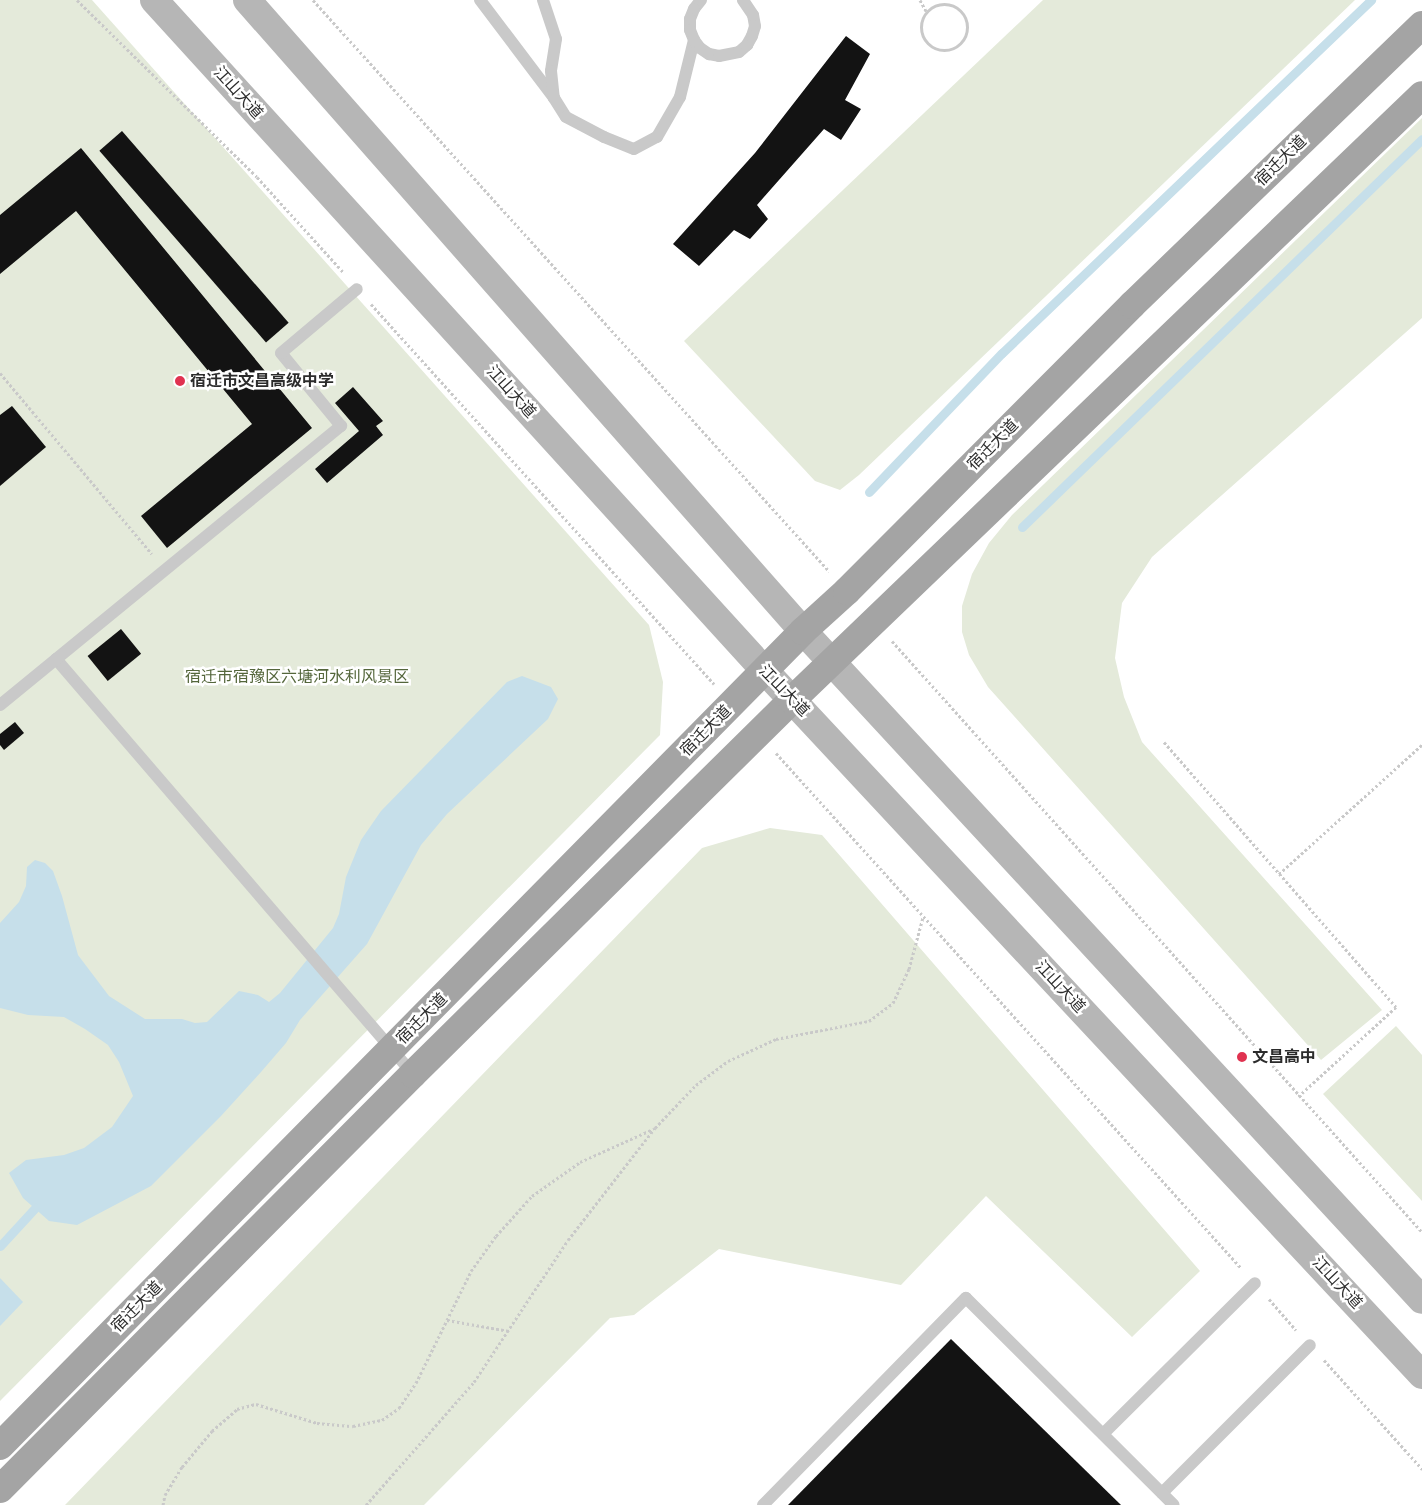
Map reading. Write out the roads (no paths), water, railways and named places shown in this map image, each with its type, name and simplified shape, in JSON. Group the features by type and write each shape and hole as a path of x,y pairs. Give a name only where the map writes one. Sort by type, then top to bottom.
{"main road":[{"name":"江山大道","path":"154,0 765,671 1422,1375"},
{"path":"247,0 803,632 1422,1300"},
{"name":"宿迁大道","path":"0,1446 803,632 847,591 1132,305 1422,25"},
{"name":"宿迁大道","path":"0,1489 413,1074 792,700 1422,95"}],"lane":[{"path":"480,0 554,98 566,117 604,137 634,149 657,137 680,97 694,40 690,19 694,8 700,0"},
{"path":"543,0 556,39 550,71 554,98"},
{"path":"694,40 709,54 719,56 739,52 747,45 755,26 754,15 743,0"},
{"path":"0,704 341,426 281,354 358,289"},
{"path":"56,659 391,1051 413,1074"},
{"path":"1102,1434 1255,1283"},
{"path":"763,1505 966,1298 1174,1505"},
{"path":"1162,1493 1310,1345"}],"water":[{"path":"522,676 551,687 558,699 548,719 447,814 421,845 367,944 300,1020 286,1043 221,1116 151,1186 77,1225 49,1221 23,1198 9,1173 26,1160 64,1155 84,1148 112,1127 133,1096 119,1062 108,1045 85,1029 64,1017 28,1015 0,1008 0,923 19,902 26,886 27,867 35,860 45,863 53,871 78,955 109,996 145,1019 182,1019 195,1023 207,1022 239,991 258,995 269,1002 280,993 333,928 339,914 346,877 361,840 381,811 507,682"},
{"path":"0,1278 23,1302 0,1326"}],"waterway":[{"path":"869,492 1002,353 1371,0"},
{"path":"1022,527 1422,139"},
{"path":"0,1246 35,1208"}],"place":[{"name":"宿迁市文昌高级中学","path":"180,381"},
{"name":"文昌高中","path":"1242,1057"}],"park label":[{"name":"宿迁市宿豫区六塘河水利风景区","path":"297,677"}]}
